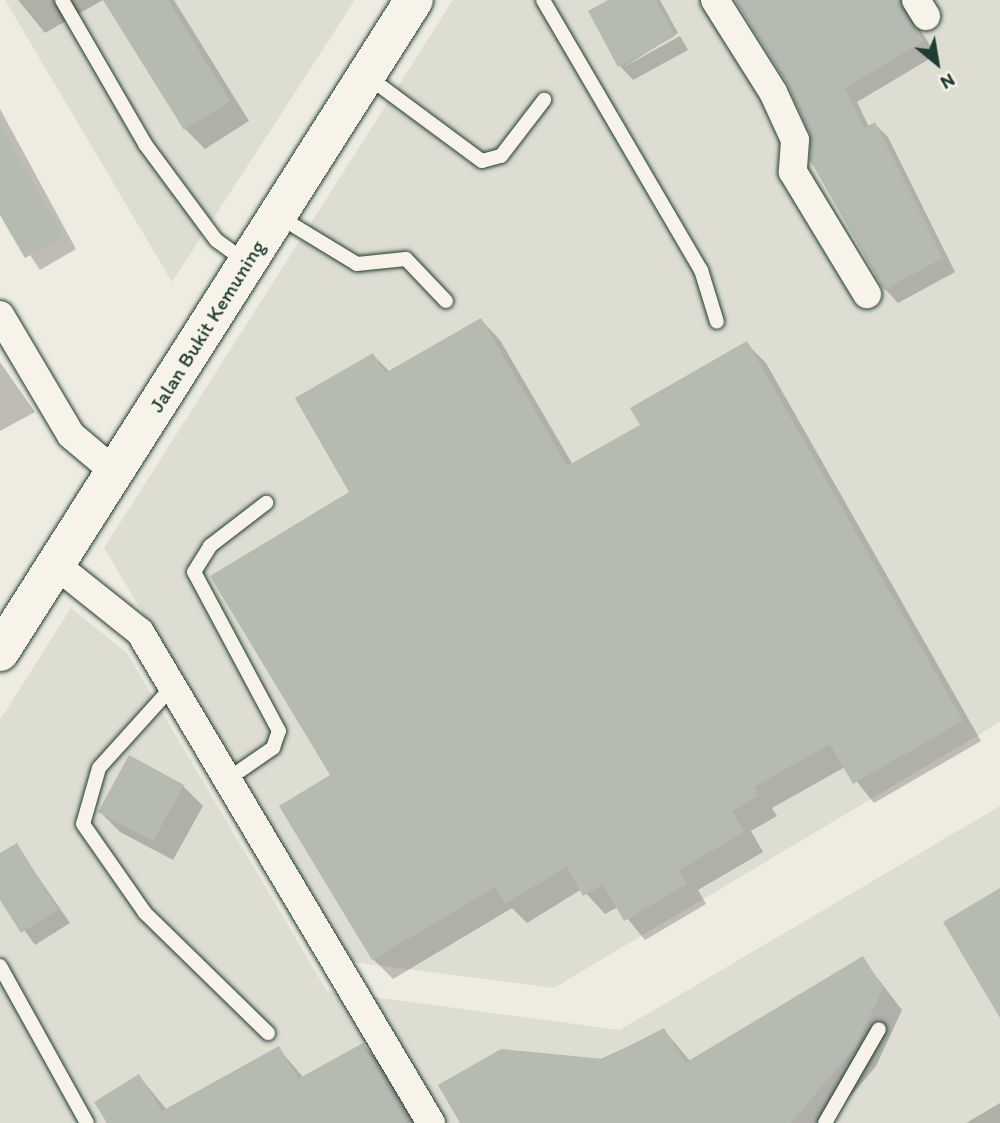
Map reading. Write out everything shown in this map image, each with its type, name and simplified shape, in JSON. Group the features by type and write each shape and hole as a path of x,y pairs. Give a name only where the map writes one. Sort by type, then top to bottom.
{"main road":[{"name":"Jalan Bukit Kemuning","path":"6,632 55,565 414,0"}],"street":[{"path":"716,0 779,104 795,140 793,172 867,293"},
{"path":"0,315 71,435 115,472"},
{"path":"55,565 141,632 431,1123"}],"lane":[{"path":"62,0 145,144 216,240 247,263"},
{"path":"543,0 701,270 718,322"},
{"path":"366,75 482,161 501,156 544,100"},
{"path":"277,215 357,264 406,259 446,301"},
{"path":"228,779 273,748 279,731 194,572 210,546 266,503"},
{"path":"173,686 99,768 83,824 145,913 268,1033"},
{"path":"0,965 88,1123"},
{"path":"825,1123 879,1029"}],"shaded area":[{"path":"5,0 355,0 172,282"},
{"path":"453,0 1000,0 1000,722 554,988 352,962 104,548"},
{"path":"71,608 127,653 327,991 620,1030 1000,806 1000,1123 0,1123 0,720"}],"building":[{"path":"103,0 168,0 230,101 184,130"},
{"path":"608,0 656,0 675,36 618,67 588,11"},
{"path":"735,0 899,0 924,41 845,88 864,128 875,122 943,258 884,290 810,160 810,134 788,85"},
{"path":"0,125 64,236 25,258 0,215"},
{"path":"481,318 567,466 640,425 630,408 747,341 963,721 853,784 830,744 754,787 758,796 732,811 744,832 679,870 687,884 624,921 603,884 583,896 567,867 505,904 495,887 372,960 279,806 330,775 210,576 349,492 295,398 373,353 385,373"},
{"path":"129,755 184,785 153,841 98,812"},
{"path":"17,843 58,910 21,933 0,900 0,853"},
{"path":"1000,888 1000,1018 943,922"},
{"path":"863,956 883,988 856,1046 791,1123 460,1123 438,1085 501,1049 604,1059 664,1028 685,1063"},
{"path":"363,1043 407,1123 107,1123 94,1102 139,1074 162,1111 279,1046 298,1079"}]}
